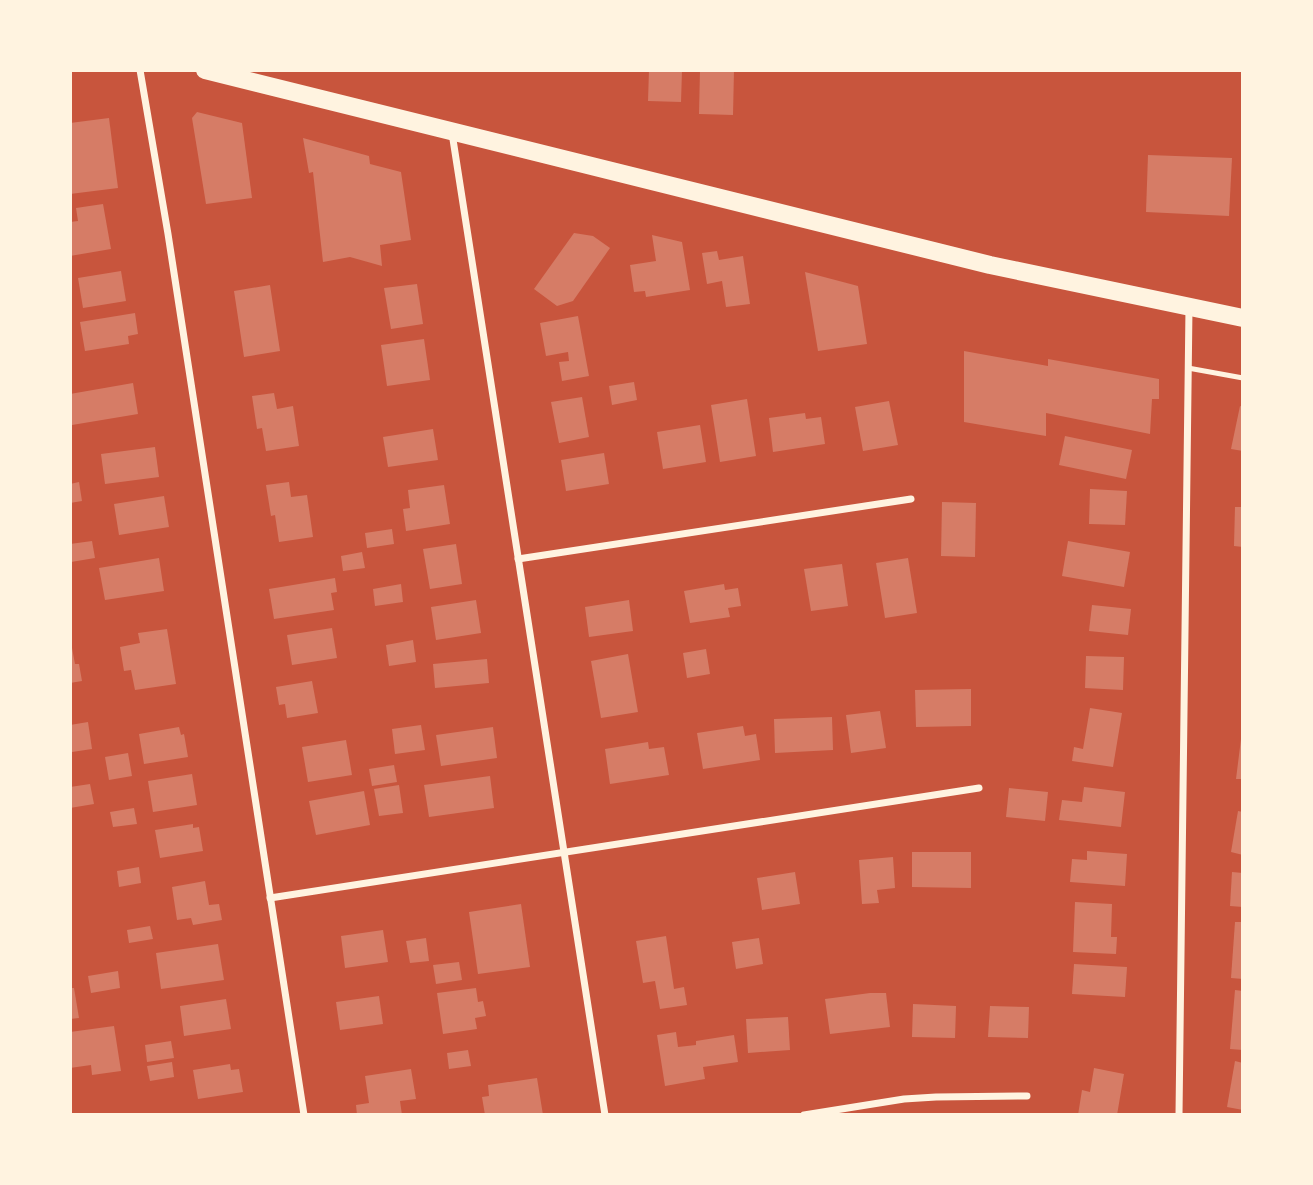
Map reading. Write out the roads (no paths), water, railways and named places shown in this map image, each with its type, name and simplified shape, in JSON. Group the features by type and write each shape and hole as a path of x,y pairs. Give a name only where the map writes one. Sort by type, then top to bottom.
{"main road":[{"path":"205,70 990,265 1243,318"}],"street":[{"path":"140,70 168,234 304,1115"},
{"path":"452,132 605,1115"},
{"path":"1179,1115 1189,308"},
{"path":"518,559 911,499"},
{"path":"270,898 979,788"},
{"path":"804,1115 904,1099 1027,1096"}],"lane":[{"path":"1188,368 1243,378"}]}
